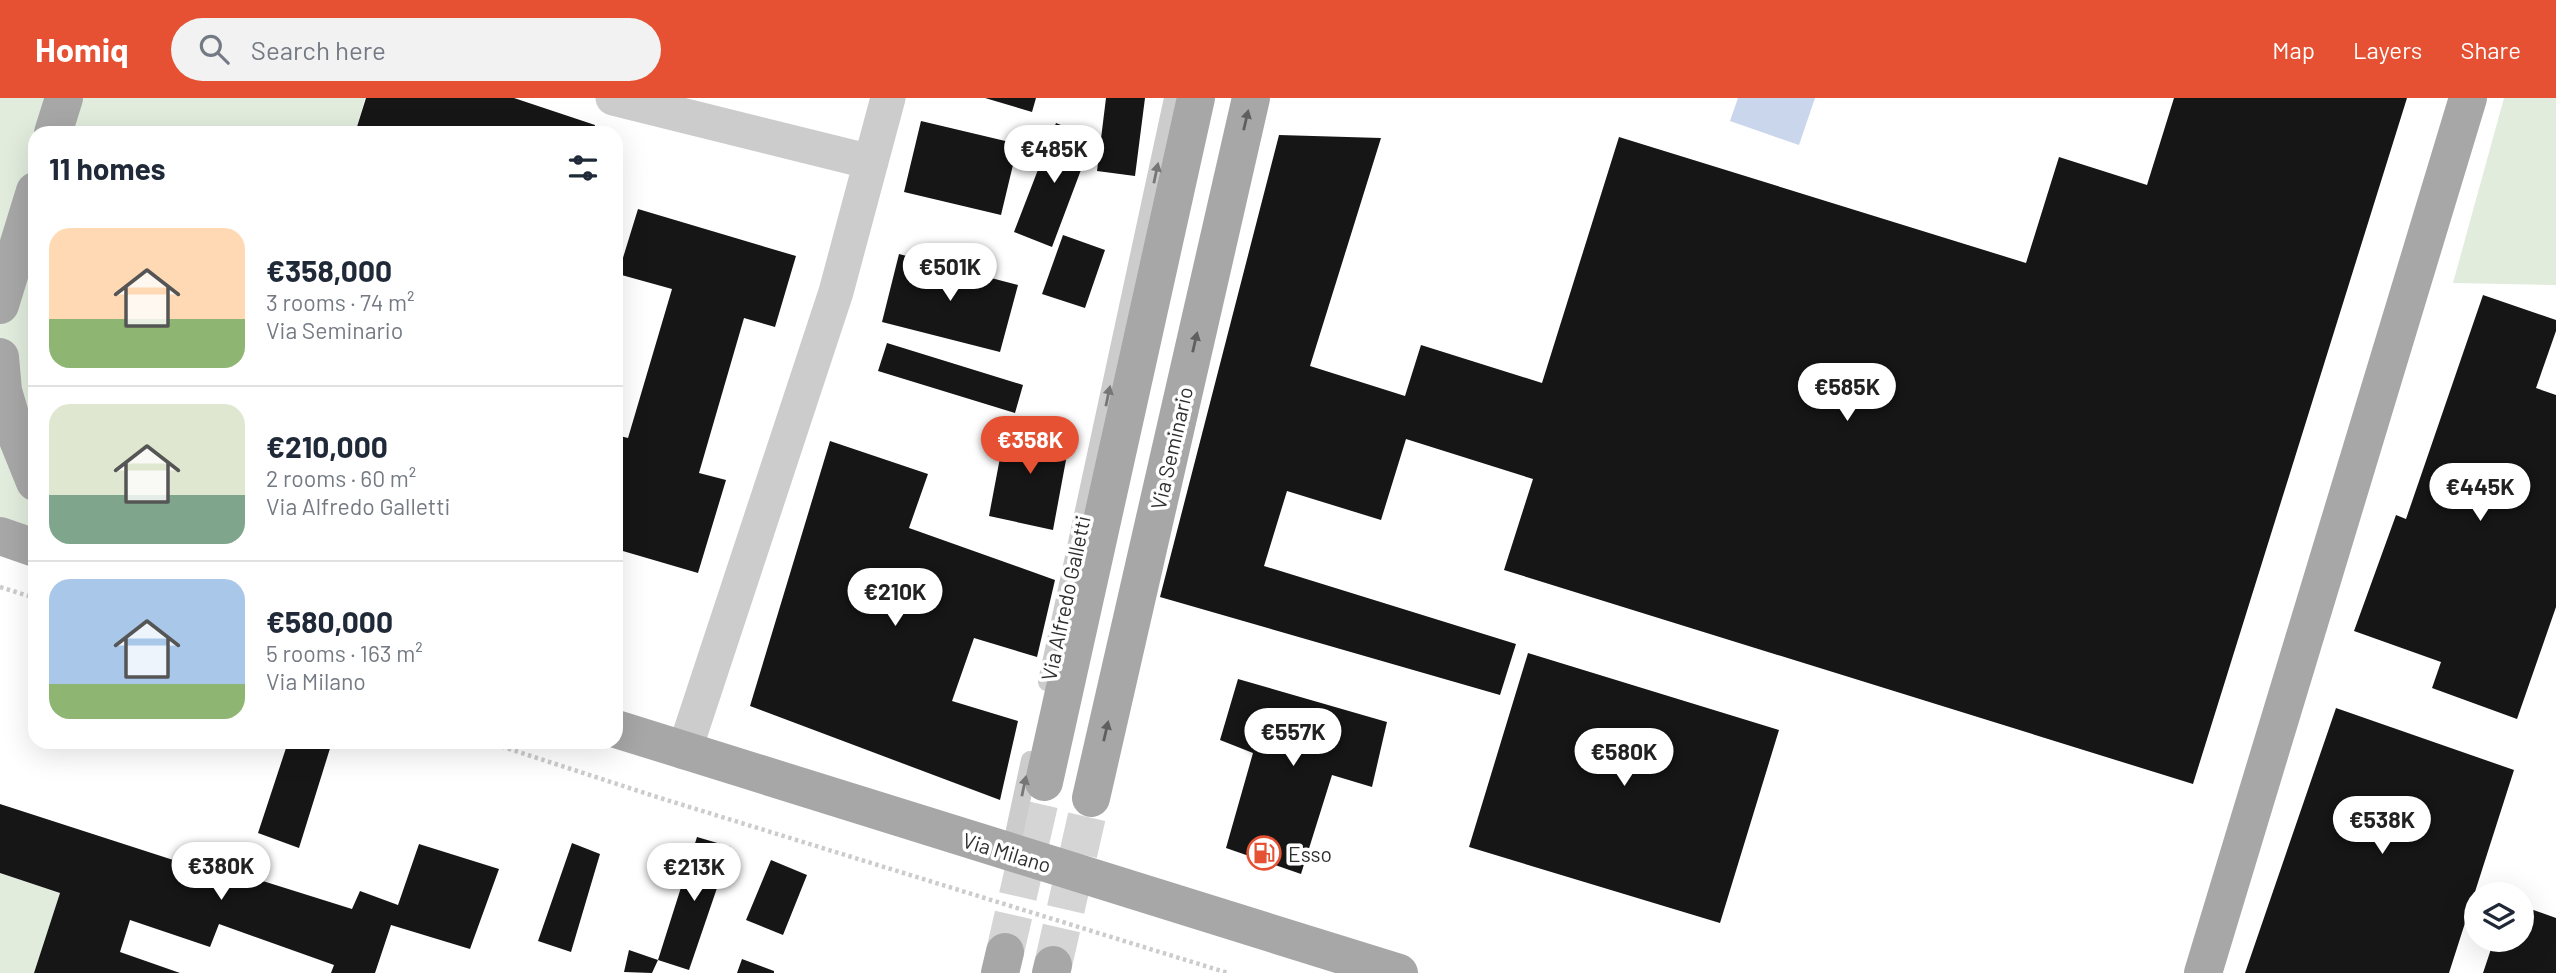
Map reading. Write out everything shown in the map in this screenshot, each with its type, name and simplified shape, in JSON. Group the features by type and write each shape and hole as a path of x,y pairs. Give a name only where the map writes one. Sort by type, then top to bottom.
{"main road":[{"path":"55,126 64,98"},
{"path":"1044,782 1196,98"},
{"name":"Via Seminario","path":"1091,798 1251,98"},
{"path":"2203,973 2468,98"},
{"path":"0,304 28,214"},
{"path":"1,384 28,465"},
{"path":"0,536 28,546"},
{"name":"Via Milano","path":"623,731 1399,973"}],"street":[{"path":"612,98 871,162"},
{"path":"684,752 836,292 888,98"}],"lane":[{"name":"Via Alfredo Galletti","path":"1042,704 1173,98"},
{"path":"1010,853 1033,745"}],"path":[{"path":"0,587 28,596"},
{"path":"514,749 657,797 1228,973"}],"green space":[{"path":"0,98 365,98 357,126 28,126 28,537 0,529"},
{"path":"2504,98 2556,98 2556,285 2453,283"},
{"path":"0,873 60,893 34,973 0,973"}],"water":[{"path":"1738,98 1815,98 1799,145 1730,121"}],"building":[{"path":"366,98 514,98 595,125 595,126 357,126"},
{"path":"985,98 1036,98 1032,112"},
{"path":"1106,98 1145,98 1135,176 1097,171"},
{"path":"2174,98 2407,98 2193,784 1504,570 1533,479 1406,439 1381,520 1287,491 1264,566 1516,644 1500,695 1160,597 1279,135 1381,138 1310,366 1405,396 1421,345 1542,383 1619,137 2026,263 2059,157 2147,185"},
{"path":"921,121 1018,144 1001,215 904,192"},
{"path":"1056,123 1093,138 1052,247 1014,232"},
{"path":"638,209 796,256 775,327 744,318 699,473 726,480 698,573 623,551 623,437 628,438 672,289 623,275 623,258"},
{"path":"1063,235 1105,250 1085,308 1042,294"},
{"path":"899,254 1018,285 1000,352 882,322"},
{"path":"2483,295 2556,320 2556,331 2536,388 2556,395 2556,607 2517,719 2432,688 2441,662 2354,631 2396,515 2406,519"},
{"path":"887,343 1023,385 1015,413 878,371"},
{"path":"1006,426 1071,433 1053,530 989,516"},
{"path":"830,441 928,474 909,528 1055,580 1037,657 974,638 952,701 1018,721 1000,800 750,706"},
{"path":"1528,653 1779,730 1720,923 1469,847"},
{"path":"1238,679 1387,722 1372,787 1332,775 1301,874 1226,848 1253,753 1220,740"},
{"path":"2336,708 2514,770 2478,882 2464,882 2464,926 2449,973 2245,973"},
{"path":"286,749 330,749 299,848 258,833"},
{"path":"0,804 232,879 237,873 352,909 360,891 398,905 419,844 499,869 470,949 391,925 375,973 331,973 334,965 219,924 210,947 130,920 120,952 180,973 34,973 60,893 0,873"},
{"path":"697,837 731,847 689,970 658,960"},
{"path":"572,843 600,854 571,952 538,941"},
{"path":"771,860 807,875 783,935 746,920"},
{"path":"2534,910 2556,918 2556,973 2483,973 2490,952 2534,952"},
{"path":"629,950 658,960 652,973 624,972"},
{"path":"742,959 774,971 774,973 737,973"}],"tunnel":[{"path":"1005,952 1044,782"},
{"path":"1053,965 1091,798"}],"place":[{"name":"Esso","path":"1264,853"}]}
